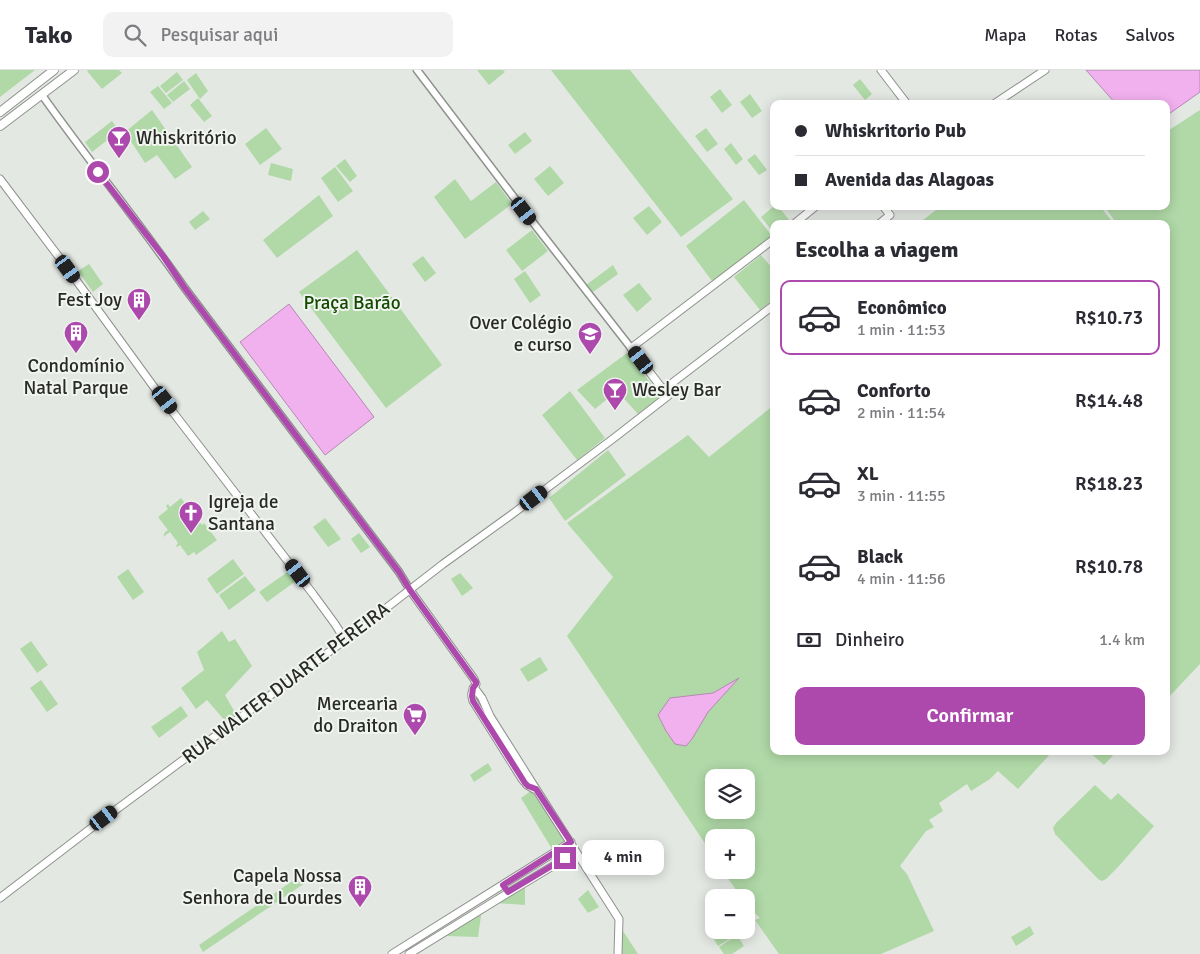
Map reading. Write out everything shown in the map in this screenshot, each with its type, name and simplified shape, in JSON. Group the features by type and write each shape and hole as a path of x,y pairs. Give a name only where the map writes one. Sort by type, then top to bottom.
{"main road":[{"path":"0,112 54,70"},
{"path":"0,126 74,70"},
{"path":"881,70 903,100"},
{"path":"1000,100 1044,70"},
{"path":"17,113 14,109 15,106 35,89 38,83"},
{"path":"0,179 159,394 314,594 345,640"},
{"path":"799,220 811,210"},
{"path":"884,220 890,215 886,210"},
{"path":"666,393 632,348 770,242"},
{"name":"RUA WALTER DUARTE PEREIRA","path":"0,898 610,441 770,308"},
{"path":"410,590 474,679 476,684 472,698 482,708 525,783 536,789 619,919 618,954"},
{"path":"392,954 571,842"},
{"path":"409,954 576,852"},
{"path":"503,885 508,892"},
{"path":"445,921 450,929"}],"street":[{"path":"417,70 632,348"},
{"path":"42,95 410,590"}],"green space":[{"path":"0,70 35,70 0,97"},
{"path":"88,70 119,70 122,73 102,89"},
{"path":"477,70 503,70 505,72 489,85"},
{"path":"551,70 630,70 733,199 681,237"},
{"path":"177,72 183,80 166,93 160,86"},
{"path":"196,73 208,91 200,99 187,80"},
{"path":"860,79 872,94 865,100 853,85"},
{"path":"184,81 190,89 173,102 167,95"},
{"path":"158,86 172,103 164,109 150,92"},
{"path":"720,89 732,105 722,113 710,97"},
{"path":"750,94 762,111 752,118 740,102"},
{"path":"198,98 212,116 204,122 190,105"},
{"path":"152,110 192,167 175,179 157,155 145,163 125,132"},
{"path":"1200,110 1200,664 1170,696 1170,220 1114,220 1107,210 1170,210 1170,129"},
{"path":"112,121 119,131 92,152 85,142"},
{"path":"266,128 282,149 260,165 245,144"},
{"path":"706,128 718,144 707,152 695,136"},
{"path":"525,132 532,141 515,154 508,145"},
{"path":"731,143 743,159 736,165 724,149"},
{"path":"755,154 767,170 759,175 747,160"},
{"path":"345,159 357,176 350,182 336,166"},
{"path":"271,163 293,169 291,181 268,175"},
{"path":"550,166 564,183 548,196 534,179"},
{"path":"335,167 353,191 338,202 321,178"},
{"path":"455,179 471,201 496,182 512,204 465,239 434,197"},
{"path":"319,195 333,216 277,258 263,240"},
{"path":"744,200 770,233 770,238 712,281 686,246"},
{"path":"649,206 662,222 647,235 633,218"},
{"path":"770,209 781,210 789,220 770,220 770,228 761,217"},
{"path":"936,210 1103,210 1111,220 923,220"},
{"path":"203,211 210,219 195,230 189,222"},
{"path":"532,230 548,251 522,271 506,250"},
{"name":"Praça Barão","path":"357,250 442,365 386,408 299,292"},
{"path":"761,255 770,265 770,302 760,310 734,277"},
{"path":"423,256 436,273 425,282 412,264"},
{"path":"89,264 103,284 93,292 78,271"},
{"path":"613,265 618,274 593,292 586,285"},
{"path":"525,271 541,295 530,303 514,279"},
{"path":"639,283 652,299 637,312 623,295"},
{"path":"627,353 661,396 638,414 617,391 595,409 577,390"},
{"path":"570,391 605,438 577,460 542,415"},
{"path":"770,408 770,755 1049,755 1018,789 998,771 990,779 971,791 967,784 939,803 943,811 929,820 934,827 926,831 900,866 907,874 934,931 881,954 779,954 755,920 760,918 755,913 755,889 735,889 728,879 755,879 755,829 705,829 705,843 567,636 613,577 567,523 688,435 709,457"},
{"path":"608,450 626,475 565,521 549,498"},
{"path":"181,498 202,525 204,523 217,540 196,555 194,552 188,556 180,545 177,547 178,543 170,532 163,537 168,530 158,517 168,509 166,506 168,504 170,507"},
{"path":"325,518 341,539 328,547 313,527"},
{"path":"359,533 370,547 361,553 351,539"},
{"path":"233,559 244,574 217,594 207,579"},
{"path":"128,569 144,592 133,600 117,577"},
{"path":"289,571 296,581 267,602 259,592"},
{"path":"460,573 473,588 462,596 451,579"},
{"path":"245,576 256,590 229,610 219,595"},
{"path":"222,631 229,642 235,639 252,666 225,695 237,716 226,722 207,700 196,709 181,688 204,670 197,652"},
{"path":"31,641 48,665 37,673 20,649"},
{"path":"540,657 548,670 528,682 520,669"},
{"path":"41,680 58,704 47,712 30,688"},
{"path":"181,706 188,716 159,738 151,727"},
{"path":"1093,755 1113,755 1104,765"},
{"path":"488,763 492,770 474,782 470,775"},
{"path":"1095,785 1111,800 1118,793 1154,826 1119,866 1102,881 1055,834 1053,828"},
{"path":"532,790 565,841 552,849 521,798"},
{"path":"307,871 311,879 203,952 199,945"},
{"path":"525,886 525,905 496,903"},
{"path":"588,890 599,907 588,913 578,899"},
{"path":"480,913 478,937 446,936 445,934"},
{"path":"1030,926 1034,934 1016,946 1011,937"},
{"path":"621,928 638,954 620,954"},
{"path":"714,939 730,939 718,946"},
{"path":"731,939 740,939 744,946 732,954 724,954 719,947"}],"shaded area":[{"path":"1086,70 1200,70 1200,92 1170,113 1170,100 1112,100"},
{"path":"289,304 374,417 325,455 240,342"},
{"path":"739,678 708,712 686,746 675,744 658,715 670,698 713,693"}],"place":[{"name":"Whiskritório","path":"119,159"},
{"name":"Fest Joy","path":"139,321"},
{"name":"Condomínio Natal Parque","path":"76,354"},
{"name":"Over Colégio e curso","path":"590,355"},
{"name":"Wesley Bar","path":"615,411"},
{"name":"Igreja de Santana","path":"191,534"},
{"name":"Mercearia do Draiton","path":"415,736"},
{"name":"Capela Nossa Senhora de Lourdes","path":"360,908"}],"route":[{"path":"98,172 399,572 476,682 473,688 473,701 518,772 527,785 536,789 552,816 571,842 503,885 508,892 565,858"}]}
